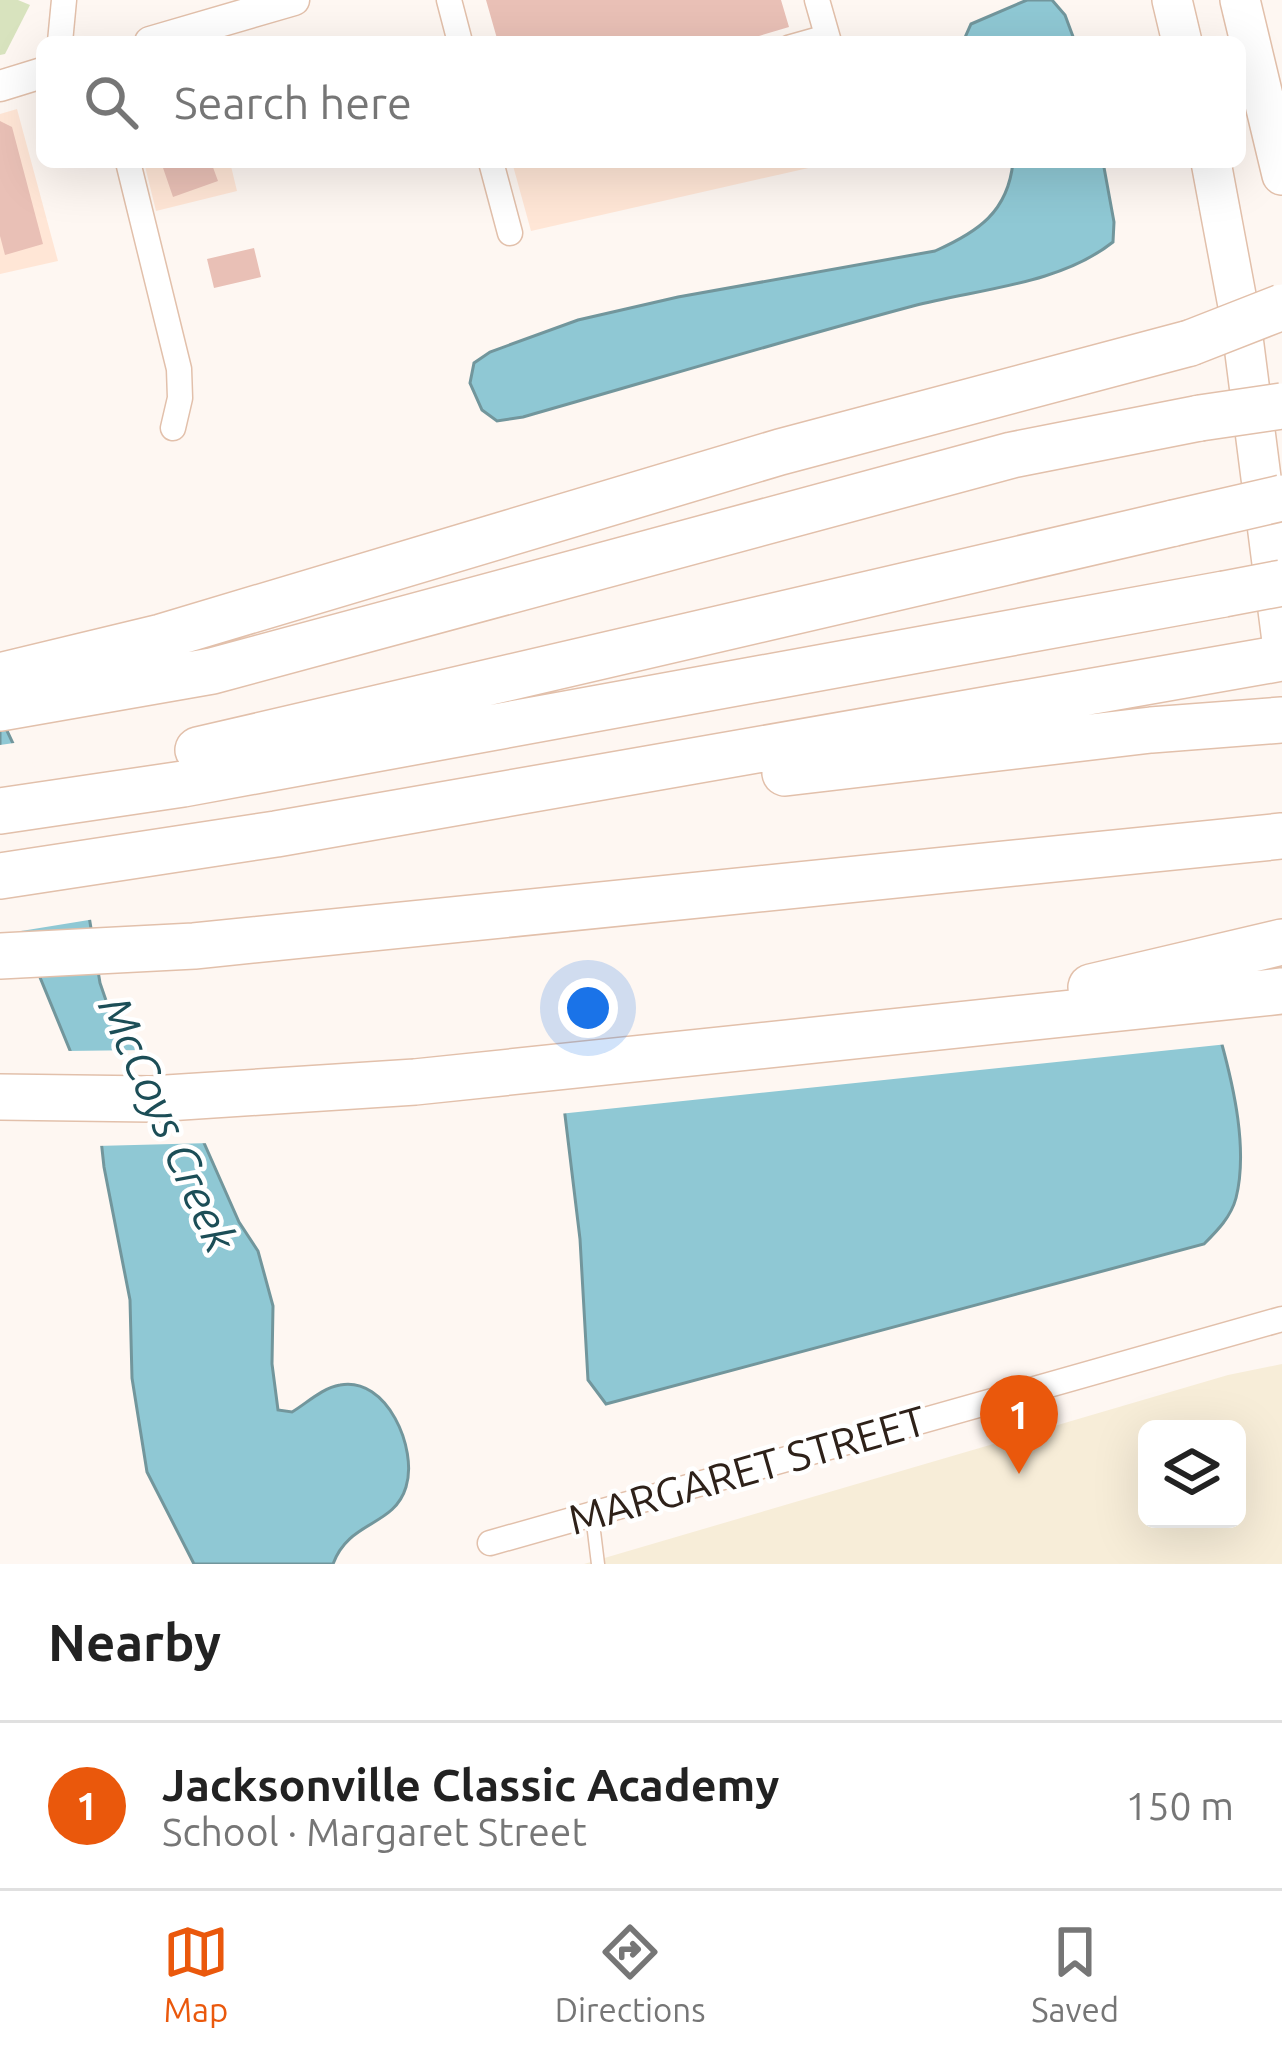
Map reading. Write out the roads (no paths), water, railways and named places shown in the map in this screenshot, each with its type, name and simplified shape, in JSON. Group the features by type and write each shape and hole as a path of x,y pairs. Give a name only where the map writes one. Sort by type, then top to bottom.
{"highway":[{"path":"1190,343 1282,308"},
{"path":"0,676 194,627 797,447 1282,320"},
{"path":"0,707 212,671 968,466 1200,418 1282,406"},
{"path":"0,811 245,756 1282,498"},
{"path":"0,785 245,756 1282,583"},
{"path":"0,876 276,833 1282,658"},
{"path":"276,833 1262,720"},
{"path":"0,956 155,949 1282,836"},
{"path":"901,1031 1282,942"},
{"path":"0,1097 151,1099 313,1090 1282,991"}],"main road":[{"path":"1172,0 1181,36"},
{"path":"1240,0 1282,175"},
{"path":"1212,168 1244,339 1282,641"}],"street":[{"path":"60,36 64,0"},
{"path":"171,36 294,0"},
{"path":"449,0 458,36"},
{"path":"817,0 827,36"},
{"path":"0,86 36,76"},
{"path":"129,168 179,369 180,398 173,428"},
{"path":"493,168 510,233"},
{"name":"MARGARET STREET","path":"490,1544 1282,1319"}],"lane":[{"path":"592,1514 598,1564"}],"water":[{"path":"1027,0 1052,0 1065,15 1073,36 966,36 971,24"},
{"path":"1012,168 1104,168 1113,242 1043,277 913,306 523,417 497,421 482,410 470,383 474,363 490,352 578,320 678,297 935,251 988,218"},
{"name":"McCoys Creek","path":"0,716 86,898 100,983 111,1015 193,1118 239,1222 258,1251 273,1306 272,1364 278,1410 292,1412 327,1389 357,1385 385,1403 403,1436 409,1471 400,1500 349,1539 333,1564 194,1564 147,1472 132,1378 130,1300 99,1121 0,880"},
{"path":"1221,1041 1238,1119 1241,1160 1231,1211 1204,1244 606,1404 588,1380 580,1239 560,1074"}],"place":[{"name":"Jacksonville Classic Academy","path":"1019,1474"}]}
